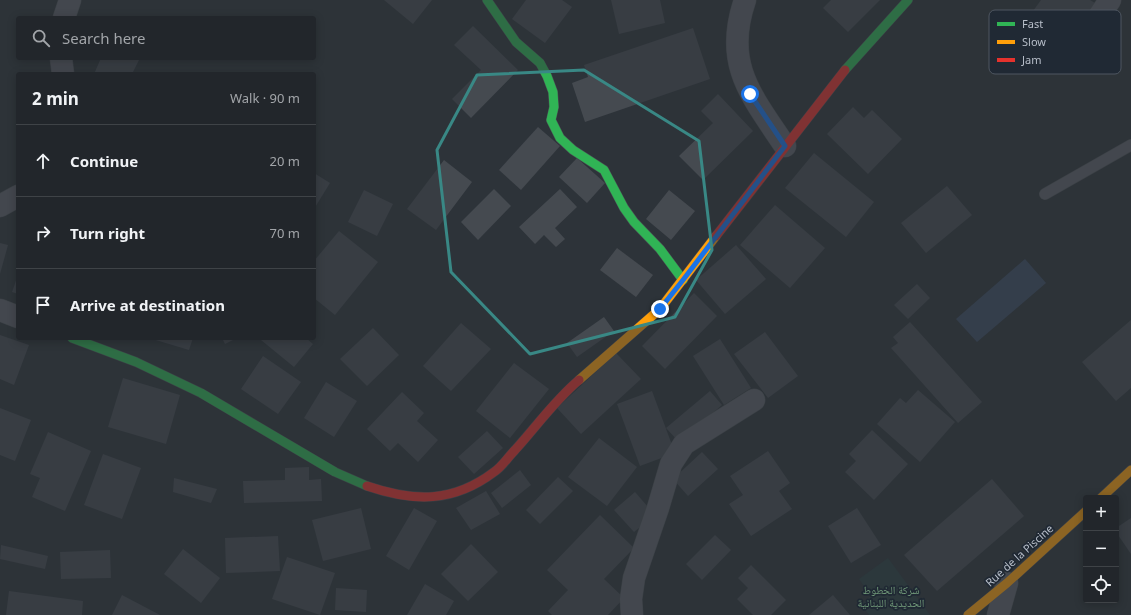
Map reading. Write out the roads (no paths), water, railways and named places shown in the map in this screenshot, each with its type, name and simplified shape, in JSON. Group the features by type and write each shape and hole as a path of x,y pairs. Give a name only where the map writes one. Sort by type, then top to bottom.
{"street":[{"path":"65,16 70,0"},
{"path":"487,0 516,42 540,63 548,76 553,92 554,107 551,120 554,130 573,150 604,170 624,208 634,222 660,249 683,280"},
{"path":"745,0 738,24 736,47 740,68 750,94 785,146"},
{"path":"77,340 136,362 201,393 335,472 362,484 388,493 416,498 441,497 466,489 495,472 573,385 660,309 785,146 858,54 908,0"},
{"path":"1103,10 1110,0"},
{"path":"61,60 63,72"},
{"path":"0,206 16,197"},
{"path":"0,310 16,316"},
{"path":"632,615 631,599 634,578 658,508 670,464 684,444 754,400"},
{"path":"1104,495 1131,470"},
{"name":"Rue de la Piscine","path":"968,615 1007,583 1083,514"},
{"path":"998,615 1007,583"}],"lane":[{"path":"1045,194 1131,146"}],"water":[{"path":"1025,259 1046,283 977,342 956,319"}],"park label":[{"name":"شركة الخطوط الحديدية اللبنانية","path":"891,595"}]}
